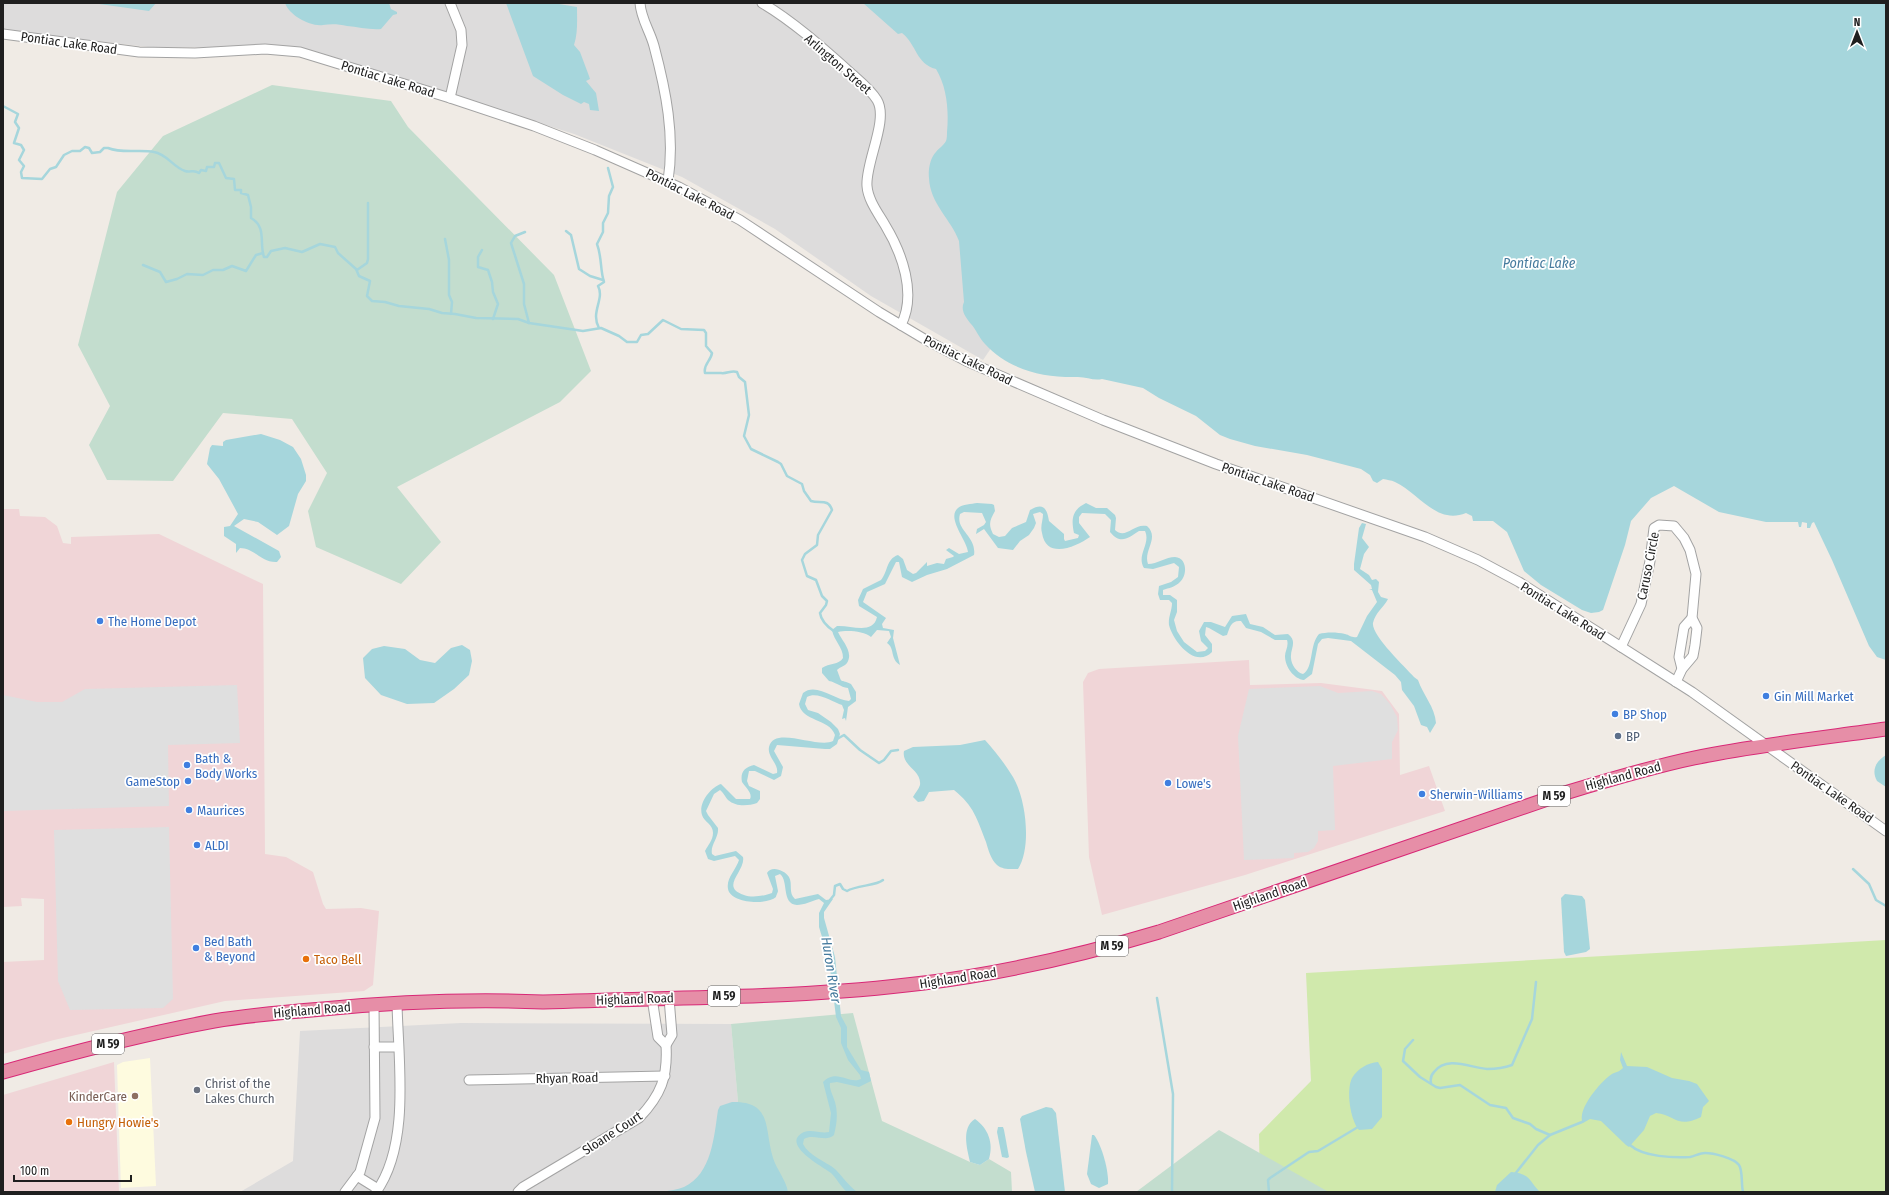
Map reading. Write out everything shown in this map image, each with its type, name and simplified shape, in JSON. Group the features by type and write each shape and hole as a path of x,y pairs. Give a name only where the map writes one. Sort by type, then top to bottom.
{"highway":[{"name":"Highland Road","path":"3,1072 131,1038 215,1021 257,1015 397,1003 506,1000 543,1002 796,993 922,984 980,975 1057,960 1107,947 1203,918 1565,793 1664,765 1766,745 1886,729"}],"street":[{"path":"450,3 461,30 462,44 450,98"},
{"path":"640,3 643,20 654,44 665,92 671,141 671,159 668,182"},
{"name":"Arlington Street","path":"762,3 828,52 870,91 878,102 881,114 866,186 871,201 897,248 904,266 907,310 901,325"},
{"name":"Pontiac Lake Road","path":"3,34 139,52 194,54 265,49 284,50 316,56 450,98 567,138 668,182 750,226 901,325 972,364 1116,425 1216,464 1462,552 1519,582 1676,682 1886,831"},
{"name":"Caruso Circle","path":"1621,647 1641,604 1650,561 1654,528 1659,524 1674,526 1684,538 1690,550 1696,574 1692,618 1697,628 1693,656 1682,669 1676,682"},
{"name":"Caruso Circle","path":"1682,669 1679,657 1684,627 1692,618"},
{"name":"Sloane Court","path":"652,998 658,1036 666,1045"},
{"name":"Sloane Court","path":"518,1192 523,1187 639,1118 653,1104 665,1076 667,1061 666,1045 672,1035 669,998"},
{"path":"357,1176 377,1190 387,1172 395,1142 400,1112 397,1003"},
{"path":"345,1192 360,1172 375,1118 374,1004"},
{"path":"374,1047 398,1047"},
{"name":"Rhyan Road","path":"469,1080 665,1076"}],"shaded area":[{"path":"3,3 979,3 1035,284 983,360 871,296 775,229 682,177 574,134 303,48 148,47 3,30"},
{"path":"3,509 19,509 20,516 45,517 57,526 63,543 71,544 71,537 159,534 263,584 265,854 286,857 313,872 326,909 361,908 379,911 373,985 364,991 225,1001 54,1040 3,1054 3,962 44,960 44,899 21,898 22,906 3,907"},
{"path":"1249,660 1250,685 1321,683 1382,691 1399,714 1400,775 1429,766 1445,811 1245,875 1102,915 1089,857 1083,682 1088,673 1099,669"},
{"path":"237,685 240,743 168,745 169,806 3,811 3,695 37,702 62,702 85,689"},
{"path":"1320,686 1338,693 1372,691 1381,694 1390,704 1397,717 1398,730 1392,742 1392,759 1333,766 1335,830 1318,831 1318,841 1314,848 1308,852 1294,853 1294,858 1244,860 1238,736 1249,689"},
{"path":"169,827 173,999 163,1008 70,1010 58,981 54,830"},
{"path":"461,1023 731,1024 739,1113 755,1192 240,1192 293,1161 300,1031"},
{"name":"KinderCare","path":"150,1058 156,1186 121,1188 117,1065 123,1062"},
{"path":"114,1062 119,1192 3,1192 3,1095"}],"green space":[{"path":"272,85 391,101 408,127 554,275 591,371 560,402 397,487 441,542 401,584 316,547 308,511 327,473 292,419 223,413 173,481 107,480 89,445 110,406 78,345 117,192 163,136"},
{"path":"1886,940 1886,1192 1211,1192 1260,1188 1259,1134 1311,1081 1306,973"},
{"path":"853,1013 882,1121 970,1162 980,1165 989,1159 1011,1172 1012,1192 755,1192 739,1113 731,1024"},
{"path":"1219,1130 1327,1191 1327,1192 1136,1192"}],"water":[{"path":"92,3 156,3 149,11"},
{"path":"285,3 389,3 391,9 397,12 397,14 393,15 381,29 368,29 332,24 318,25 306,22 295,16"},
{"path":"506,3 553,3 577,7 577,31 574,45 580,52 590,79 586,81 596,93 599,111 590,110 589,104 584,102 581,104 563,95 533,76"},
{"name":"Pontiac Lake","path":"863,3 1886,3 1886,660 1877,657 1869,646 1814,522 1810,528 1807,528 1807,523 1802,522 1801,527 1799,527 1798,522 1766,522 1719,512 1674,486 1651,498 1631,521 1625,545 1603,610 1591,613 1582,610 1541,585 1524,571 1507,532 1493,521 1473,521 1472,516 1466,513 1455,516 1446,515 1428,506 1404,487 1395,482 1383,479 1377,483 1373,481 1370,475 1361,469 1307,455 1255,446 1230,439 1220,435 1196,416 1159,398 1143,388 1102,379 1096,380 1081,377 1040,374 1016,366 994,353 983,342 964,314 959,241 937,204 930,187 929,171 931,161 945,142 947,136 948,116 943,83 936,69 929,67 920,59 911,43 902,33 898,34"},
{"path":"261,434 280,440 293,447 301,459 306,475 306,481 298,494 289,526 277,535 258,522 244,519 234,526 279,551 281,557 277,562 267,560 250,550 240,548 236,553 236,544 224,536 224,527 230,526 238,514 219,479 207,464 212,445 223,446 223,442 226,440"},
{"name":"Huron River","path":"977,503 994,505 995,511 990,527 993,534 999,537 1005,536 1012,528 1026,522 1030,510 1042,507 1046,510 1049,521 1064,534 1065,541 1078,538 1079,535 1074,533 1073,519 1075,512 1086,503 1096,508 1107,508 1115,515 1115,530 1119,533 1142,526 1147,526 1152,535 1147,559 1148,564 1175,557 1182,560 1184,564 1185,572 1180,582 1163,590 1163,595 1170,595 1177,600 1177,612 1174,620 1177,631 1184,642 1197,652 1205,651 1208,648 1201,641 1199,631 1204,622 1211,622 1225,627 1232,616 1246,614 1250,624 1263,627 1275,635 1288,634 1291,637 1293,642 1291,660 1295,668 1303,674 1309,667 1314,644 1319,634 1335,633 1357,637 1367,616 1377,602 1372,590 1369,589 1372,589 1371,585 1354,570 1359,528 1362,523 1366,524 1362,538 1369,547 1364,554 1360,569 1369,575 1372,580 1376,579 1379,582 1378,592 1381,597 1388,599 1376,616 1373,623 1374,628 1377,635 1389,651 1418,680 1431,706 1436,723 1430,733 1427,727 1421,725 1414,706 1402,690 1401,682 1395,675 1351,641 1328,638 1322,639 1318,644 1312,674 1304,680 1294,675 1288,668 1285,660 1288,644 1287,640 1275,640 1261,632 1246,628 1241,621 1233,623 1227,635 1223,636 1206,627 1205,635 1212,644 1212,652 1205,656 1199,657 1192,655 1180,645 1171,631 1169,622 1172,603 1169,600 1160,600 1158,594 1159,586 1171,582 1178,577 1179,567 1174,563 1153,569 1144,568 1142,563 1142,554 1146,540 1145,531 1139,531 1128,538 1118,538 1110,532 1111,520 1105,514 1082,513 1079,517 1079,523 1090,537 1070,547 1055,549 1049,546 1042,533 1041,528 1043,514 1040,512 1033,514 1036,523 1034,528 1029,535 1020,541 1013,550 998,548 984,529 976,534 977,529 986,522 982,513 964,512 960,514 959,520 963,529 970,538 974,548 974,555 947,569 927,575 912,582 902,577 899,562 896,562 885,584 867,592 863,602 886,618 882,624 883,628 894,630 893,638 900,665 895,660 891,648 887,643 891,637 889,631 877,630 871,637 864,633 846,631 838,632 847,647 849,659 845,665 837,670 841,680 851,684 856,692 856,701 848,707 846,721 845,718 842,719 844,710 842,705 830,700 820,696 811,695 807,697 805,704 808,710 818,713 838,729 840,734 837,744 830,749 777,745 774,751 783,767 781,776 774,780 755,771 749,771 747,781 749,786 760,791 760,799 757,803 750,805 735,804 728,800 720,790 714,794 706,811 718,828 712,848 712,854 715,856 736,851 743,857 741,868 733,883 737,892 751,896 762,896 772,893 773,889 767,873 772,869 778,869 787,874 789,877 791,891 795,899 818,894 826,900 833,899 824,912 824,918 835,957 841,1016 847,1027 847,1047 861,1070 869,1072 871,1081 859,1087 837,1082 830,1083 837,1110 834,1135 827,1138 808,1137 804,1139 803,1144 809,1152 835,1169 857,1192 847,1192 831,1173 805,1155 799,1149 797,1143 798,1137 804,1132 829,1132 831,1113 823,1082 833,1076 852,1080 861,1079 860,1075 848,1060 841,1043 841,1028 836,1017 829,960 819,927 819,913 824,903 819,899 800,905 792,904 787,897 783,877 780,874 775,876 778,891 776,897 771,900 750,902 736,898 728,889 728,881 739,860 735,856 714,861 708,859 705,851 713,836 713,830 702,815 701,810 706,796 713,788 721,784 736,799 750,799 750,792 742,782 742,775 744,770 754,765 773,774 777,773 769,751 769,747 773,741 779,738 787,738 826,743 833,741 835,735 832,730 822,722 805,714 801,710 799,704 803,693 814,689 826,692 844,700 849,701 851,699 848,688 829,681 822,673 822,668 839,662 843,658 842,651 832,630 837,626 861,628 871,626 875,623 877,617 859,606 858,600 863,589 881,580 891,559 894,557 898,555 903,559 907,570 913,574 927,562 927,566 937,563 944,564 946,559 954,556 946,550 949,548 959,554 968,552 954,517 958,508 967,504"},
{"path":"462,645 470,650 472,661 469,675 454,689 434,703 407,704 381,695 365,678 363,658 372,649 384,646 405,649 420,660 435,663 451,648"},
{"path":"985,740 1000,758 1018,786 1024,810 1026,836 1025,848 1018,869 999,867 995,863 971,807 954,790 929,792 924,801 918,802 913,797 920,785 920,780 918,775 906,761 904,751 913,747 960,745"},
{"path":"1886,755 1886,787 1877,781 1874,773 1877,763"},
{"path":"1565,894 1582,896 1585,900 1590,949 1586,952 1566,956 1564,952 1561,898"},
{"path":"1621,1052 1627,1066 1647,1067 1672,1078 1697,1084 1709,1101 1703,1107 1701,1117 1687,1122 1681,1122 1663,1114 1656,1113 1650,1116 1644,1130 1629,1147 1601,1121 1590,1119 1583,1123 1583,1111 1596,1089 1612,1074 1623,1068 1620,1060"},
{"path":"1378,1062 1382,1069 1382,1117 1372,1129 1359,1130 1351,1112 1349,1097 1350,1083 1354,1074 1360,1069"},
{"path":"732,1102 745,1103 754,1106 761,1112 767,1127 773,1158 788,1192 663,1192 684,1187 701,1173 706,1164 713,1142 718,1110 720,1106"},
{"path":"1046,1107 1052,1108 1056,1113 1065,1192 1035,1192 1026,1152 1020,1119 1022,1116"},
{"path":"975,1119 980,1123 989,1136 991,1147 989,1159 980,1165 970,1162 966,1139 968,1128"},
{"path":"998,1127 1003,1127 1004,1130 1009,1157 1007,1158 1002,1157 997,1132"},
{"path":"1092,1135 1094,1135 1100,1145 1108,1179 1108,1184 1099,1188 1091,1184 1087,1174"},
{"path":"1511,1172 1526,1176 1540,1192 1495,1192 1497,1185"}],"waterway":[{"path":"3,106 18,114 15,122 19,128 14,143 21,145 24,150 19,160 24,166 21,172 22,178 42,179 50,169 56,167 64,155 72,151 80,151 85,147 89,148 92,153 100,152 104,148 119,151 159,153 177,167 187,171 195,171 199,173 201,170 206,171 207,167 214,167 215,163 219,163 226,178 234,179 235,190 241,190 241,193 248,195 251,207 251,218 256,222 261,231 264,257 267,257 271,251 285,248 302,252 320,244 335,247 338,253 356,269 359,276 370,281 367,296 372,301 429,309 442,313 476,318 518,319 529,323 583,331 601,328 619,336 627,342 637,342 641,335 648,334 663,320 681,329 704,330 706,333 706,346 712,353 705,367 705,373 737,372 739,377 745,382 749,415 744,436 751,449 781,464 787,476 802,484 804,491 811,501 826,503 832,510 818,535 817,545 805,554 802,560 807,576 816,580 822,596 827,601 820,613 822,619 835,632"},
{"path":"599,328 596,317 600,296 598,286 604,282 597,244 603,232 603,223 608,213 609,196 613,187 608,168"},
{"path":"357,270 367,263 368,259 368,203"},
{"path":"566,231 571,235 579,269 590,276 603,280"},
{"path":"525,232 515,236 511,243 524,284 524,304 529,323"},
{"path":"445,239 449,260 449,295 452,302 451,314"},
{"path":"482,250 478,257 478,267 488,270 492,282 493,292 498,304 493,319"},
{"path":"143,265 160,272 166,282 187,274 203,275 213,270 223,270 232,266 246,271 256,255 263,253"},
{"path":"837,739 844,735 860,750 879,763 884,760 891,751 898,750"},
{"path":"1853,869 1869,884 1876,900 1886,906"},
{"path":"830,900 834,895 835,886 840,884 843,889 847,891 883,880"},
{"path":"1431,1083 1431,1075 1439,1067 1446,1064 1452,1063 1487,1069 1512,1065 1532,1019 1536,982"},
{"path":"1157,998 1173,1094 1172,1192"},
{"path":"1413,1040 1405,1049 1403,1061 1420,1077 1440,1088 1460,1085 1490,1105 1506,1108 1513,1118 1530,1124 1536,1129 1550,1135"},
{"path":"1515,1174 1538,1145 1550,1135 1582,1122"},
{"path":"1269,1192 1268,1180 1270,1178 1309,1152 1318,1151 1358,1127"},
{"path":"1630,1145 1643,1152 1659,1156 1690,1157 1705,1153 1718,1155 1733,1160 1739,1165 1740,1168 1743,1192"}],"place":[{"name":"The Home Depot","path":"100,621"},
{"name":"Gin Mill Market","path":"1766,696"},
{"name":"BP Shop","path":"1615,714"},
{"name":"BP","path":"1618,736"},
{"name":"Bath & Body Works","path":"187,765"},
{"name":"GameStop","path":"188,781"},
{"name":"Lowe's","path":"1168,783"},
{"name":"Sherwin-Williams","path":"1422,794"},
{"name":"Maurices","path":"189,810"},
{"name":"ALDI","path":"197,845"},
{"name":"Bed Bath & Beyond","path":"196,948"},
{"name":"Taco Bell","path":"306,959"},
{"name":"Christ of the Lakes Church","path":"197,1090"},
{"name":"KinderCare","path":"135,1096"},
{"name":"Hungry Howie's","path":"69,1122"}]}
